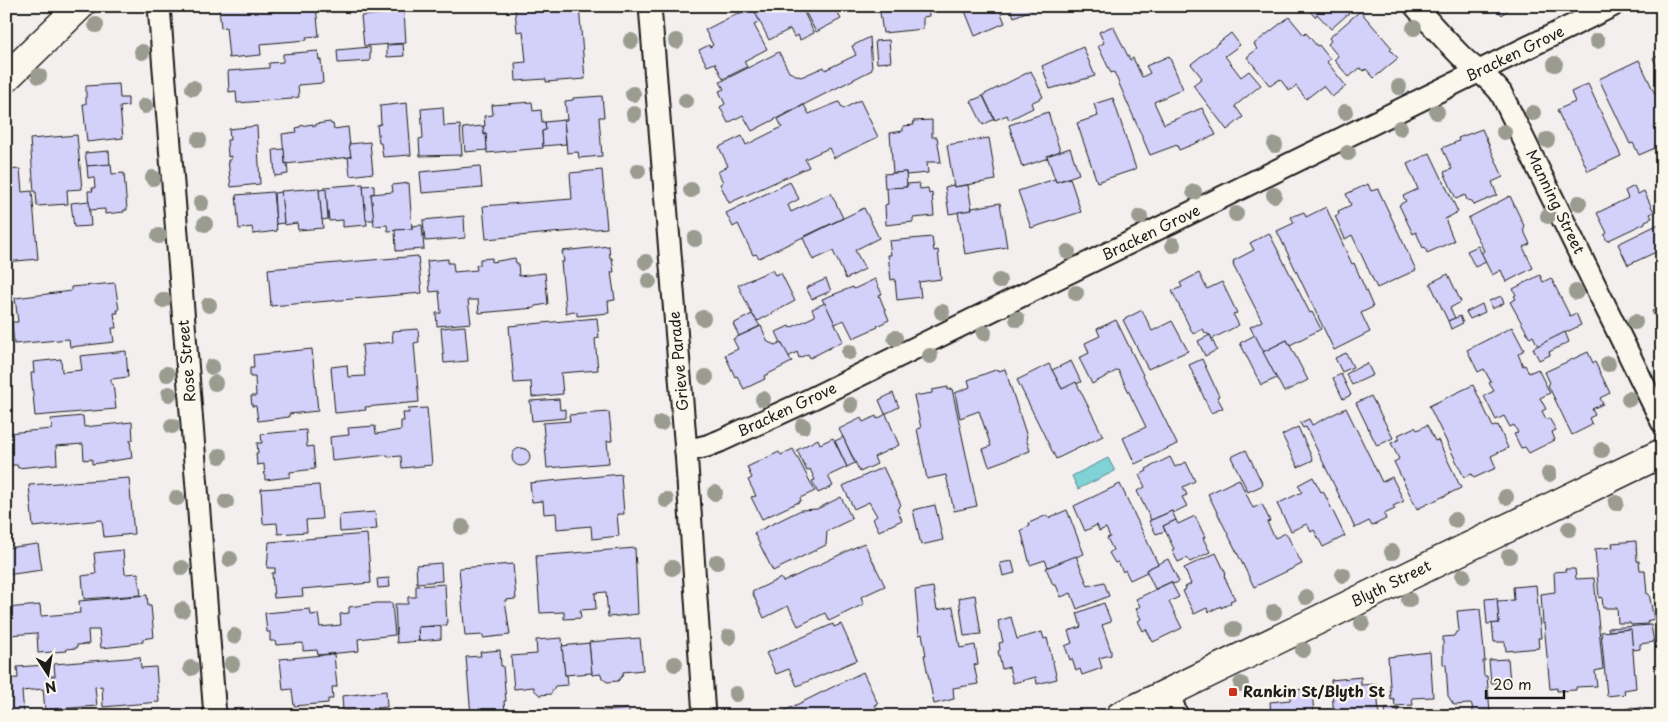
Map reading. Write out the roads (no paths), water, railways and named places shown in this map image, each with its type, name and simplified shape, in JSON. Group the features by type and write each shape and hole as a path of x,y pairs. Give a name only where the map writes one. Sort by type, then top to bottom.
{"street":[{"path":"6,78 80,6"},
{"name":"Rose Street","path":"159,6 215,716"},
{"name":"Manning Street","path":"1415,6 1460,56 1494,83 1502,94 1662,422"},
{"name":"Bracken Grove","path":"686,451 720,441 820,395 1612,6"},
{"name":"Grieve Parade","path":"652,7 704,716"},
{"name":"Blyth Street","path":"1120,716 1173,704 1660,458"}],"water":[{"path":"1108,458 1115,471 1078,489 1072,476"}],"place":[{"name":"Rankin St/Blyth St","path":"1233,692"}]}
